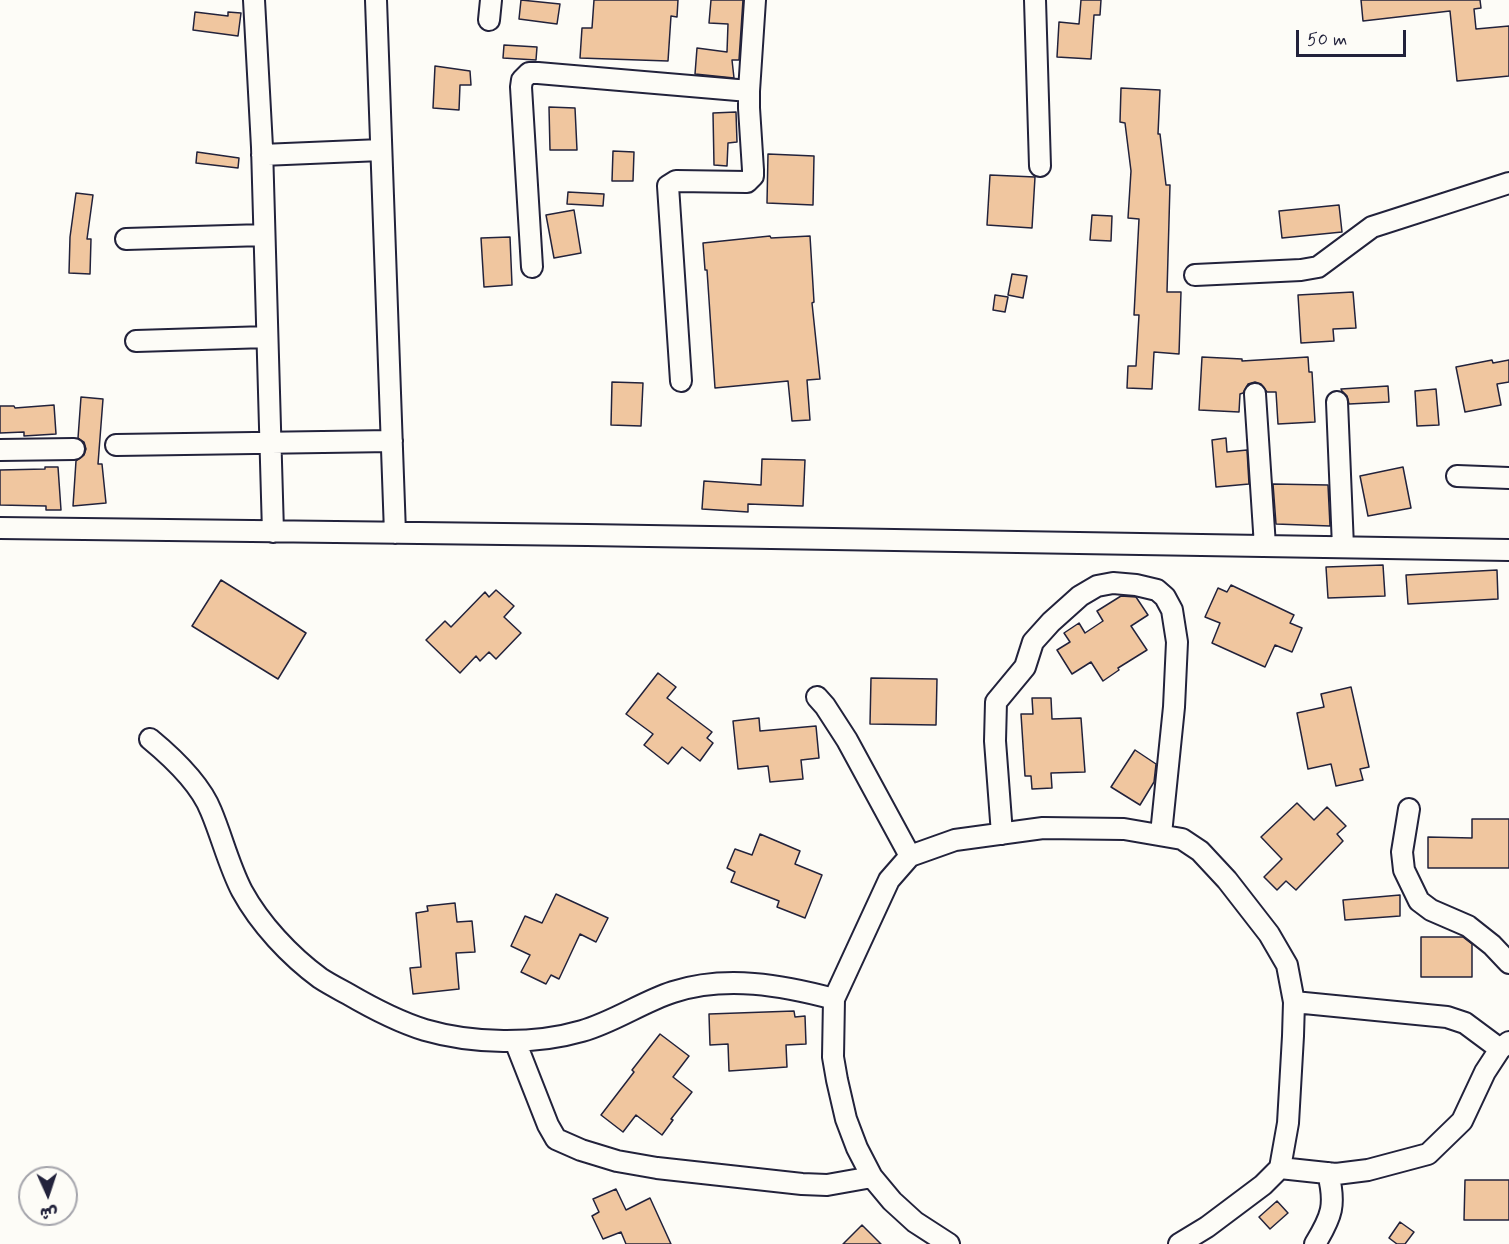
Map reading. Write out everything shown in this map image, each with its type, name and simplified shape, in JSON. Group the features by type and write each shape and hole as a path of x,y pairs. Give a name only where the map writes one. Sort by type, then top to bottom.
{"street":[{"path":"254,0 262,155 273,531"},
{"path":"375,0 395,533"},
{"path":"489,20 491,0"},
{"path":"681,381 668,186 676,181 747,182 751,179 753,170 748,108 755,0"},
{"path":"1035,0 1040,166"},
{"path":"532,267 521,87 522,80 529,74 749,91"},
{"path":"262,155 381,150"},
{"path":"1195,275 1301,270 1318,267 1372,227 1509,183"},
{"path":"126,239 264,235"},
{"path":"136,341 267,337"},
{"path":"1255,394 1265,546"},
{"path":"1337,402 1343,547"},
{"path":"116,445 392,441"},
{"path":"0,450 74,449"},
{"path":"1457,476 1509,478"},
{"path":"0,528 1509,550"},
{"path":"1002,834 995,741 996,702 1025,667 1033,642 1051,622 1080,596 1097,586 1113,584 1136,585 1157,590 1165,597 1172,610 1176,642 1174,707 1161,834"},
{"path":"817,697 846,740 910,856"},
{"path":"150,739 176,761 203,796 211,810 242,890 263,922 300,961 321,978 370,1006 425,1030 504,1042 581,1032 616,1019 674,992 736,982 799,989 834,999"},
{"path":"1409,809 1402,852 1404,870 1419,902 1431,910 1468,926 1492,945 1509,963"},
{"path":"949,1244 915,1222 892,1201 872,1177 857,1148 846,1119 833,1057 834,999 889,880 910,856 955,840 1043,828 1124,829 1182,839 1200,851 1227,880 1269,934 1287,965 1294,1002 1291,1093 1285,1151 1280,1168 1263,1185 1217,1220 1179,1244"},
{"path":"1280,1168 1336,1174 1368,1170 1428,1154 1462,1121 1485,1072 1504,1046 1465,1023 1448,1017 1294,1002"},
{"path":"515,1041 548,1125 556,1139 581,1150 617,1161 657,1168 802,1184 827,1185 872,1177"},
{"path":"1315,1244 1332,1212 1333,1198 1328,1173"}],"building":[{"path":"521,0 560,4 557,24 519,19"},
{"path":"594,0 678,0 677,17 671,16 668,61 580,58 582,28 592,28"},
{"path":"711,0 743,0 739,60 732,60 734,78 695,74 697,48 727,52 728,24 709,23"},
{"path":"1081,0 1101,0 1100,15 1094,15 1091,59 1057,57 1059,22 1079,24"},
{"path":"1361,0 1480,0 1481,8 1474,9 1476,29 1509,26 1509,76 1457,81 1450,11 1363,21"},
{"path":"195,12 228,16 228,12 241,13 238,36 193,30"},
{"path":"504,45 537,47 536,60 503,58"},
{"path":"435,66 470,71 471,85 460,85 459,110 433,108"},
{"path":"1121,88 1160,90 1158,134 1160,134 1166,185 1170,185 1167,292 1181,292 1179,354 1154,352 1152,389 1127,388 1128,366 1136,366 1139,315 1134,315 1139,219 1128,218 1131,171 1125,123 1120,122"},
{"path":"549,107 575,108 577,150 550,150"},
{"path":"736,112 737,142 728,143 727,166 714,165 713,113"},
{"path":"613,151 634,152 633,181 612,181"},
{"path":"197,152 239,158 238,168 196,163"},
{"path":"768,154 814,156 813,205 767,203"},
{"path":"990,175 1035,177 1032,228 987,225"},
{"path":"568,192 604,194 603,206 567,204"},
{"path":"76,193 93,195 87,239 91,239 90,274 69,273 70,237"},
{"path":"1339,205 1342,232 1282,238 1279,211"},
{"path":"574,210 581,253 554,258 546,215"},
{"path":"1092,215 1112,216 1111,241 1090,240"},
{"path":"770,236 771,238 810,236 814,302 812,303 820,379 807,380 810,420 792,421 788,381 715,388 703,243"},
{"path":"510,237 512,285 484,287 481,238"},
{"path":"1012,274 1027,276 1023,298 1008,295"},
{"path":"1353,292 1356,328 1333,329 1334,341 1301,343 1298,295"},
{"path":"995,295 1008,297 1005,312 993,310"},
{"path":"1202,357 1242,359 1242,361 1308,357 1309,372 1312,372 1315,422 1278,424 1276,392 1267,392 1261,384 1255,382 1248,384 1240,394 1239,412 1199,410"},
{"path":"1492,360 1493,363 1509,360 1509,382 1497,384 1501,405 1465,412 1456,367"},
{"path":"612,382 643,383 641,426 611,425"},
{"path":"1388,386 1389,402 1349,404 1347,396 1341,389"},
{"path":"1436,389 1439,425 1417,426 1415,391"},
{"path":"81,397 103,399 98,464 102,464 106,503 73,506 76,461 84,455 86,449 84,442 78,438"},
{"path":"54,405 56,434 24,436 24,432 0,433 0,406 14,406 15,408"},
{"path":"1226,438 1227,452 1247,450 1249,484 1216,487 1212,440"},
{"path":"762,459 805,460 803,506 748,504 748,512 702,509 704,481 761,485"},
{"path":"45,467 58,467 61,510 46,510 46,506 0,505 0,470 45,469"},
{"path":"1403,467 1411,508 1368,516 1360,476"},
{"path":"1273,484 1328,485 1330,526 1276,524"},
{"path":"1383,565 1385,596 1328,598 1326,567"},
{"path":"1497,570 1498,599 1408,604 1406,575"},
{"path":"221,580 306,633 278,679 192,626"},
{"path":"1231,585 1294,615 1290,623 1302,628 1292,652 1275,645 1265,667 1212,643 1220,623 1205,617 1218,588 1227,592"},
{"path":"496,590 514,606 504,617 521,633 496,659 489,652 480,661 476,656 460,673 426,640 445,621 451,627 485,592 489,597"},
{"path":"1121,596 1136,597 1148,615 1131,626 1147,650 1118,668 1119,670 1103,681 1091,662 1072,674 1057,650 1070,642 1064,633 1079,623 1085,633 1103,621 1097,611"},
{"path":"658,673 676,687 667,698 712,732 707,738 713,743 700,761 682,747 668,764 644,745 653,734 626,714"},
{"path":"871,678 937,679 936,725 870,724"},
{"path":"1351,687 1369,767 1360,769 1363,780 1336,786 1331,764 1308,769 1297,713 1324,707 1321,694"},
{"path":"1032,698 1051,698 1052,719 1081,718 1085,772 1051,773 1052,788 1032,789 1031,776 1025,776 1021,714 1033,714"},
{"path":"759,718 760,731 816,726 819,758 801,760 803,779 770,782 768,766 738,769 733,721"},
{"path":"1135,750 1156,764 1154,782 1140,805 1111,787"},
{"path":"1297,803 1314,820 1327,807 1346,826 1337,834 1343,841 1296,890 1286,881 1277,890 1264,877 1282,859 1261,837"},
{"path":"1472,819 1509,819 1509,868 1428,868 1428,837 1472,838"},
{"path":"760,834 800,851 795,864 822,875 805,918 777,907 779,901 731,882 735,872 727,868 735,849 752,855"},
{"path":"556,894 608,918 596,942 580,934 559,979 551,975 546,984 521,972 530,955 511,946 525,916 542,923"},
{"path":"1400,895 1400,916 1345,920 1343,900"},
{"path":"455,903 457,922 472,921 475,952 456,953 459,989 413,994 410,968 421,967 416,913 428,911 427,906"},
{"path":"1421,937 1463,937 1472,944 1472,977 1421,977"},
{"path":"794,1011 795,1017 805,1016 806,1044 786,1045 787,1067 729,1071 728,1044 710,1045 709,1014"},
{"path":"660,1034 689,1056 673,1077 692,1092 662,1135 636,1115 623,1132 601,1115"},
{"path":"1465,1180 1509,1180 1509,1220 1464,1220"},
{"path":"616,1189 626,1210 650,1198 671,1244 626,1244 621,1232 603,1239 592,1216 599,1212 593,1199"},
{"path":"1277,1201 1288,1213 1270,1229 1259,1217"},
{"path":"1400,1222 1414,1232 1405,1244 1397,1244 1389,1238"},
{"path":"862,1225 881,1244 843,1244"}]}
